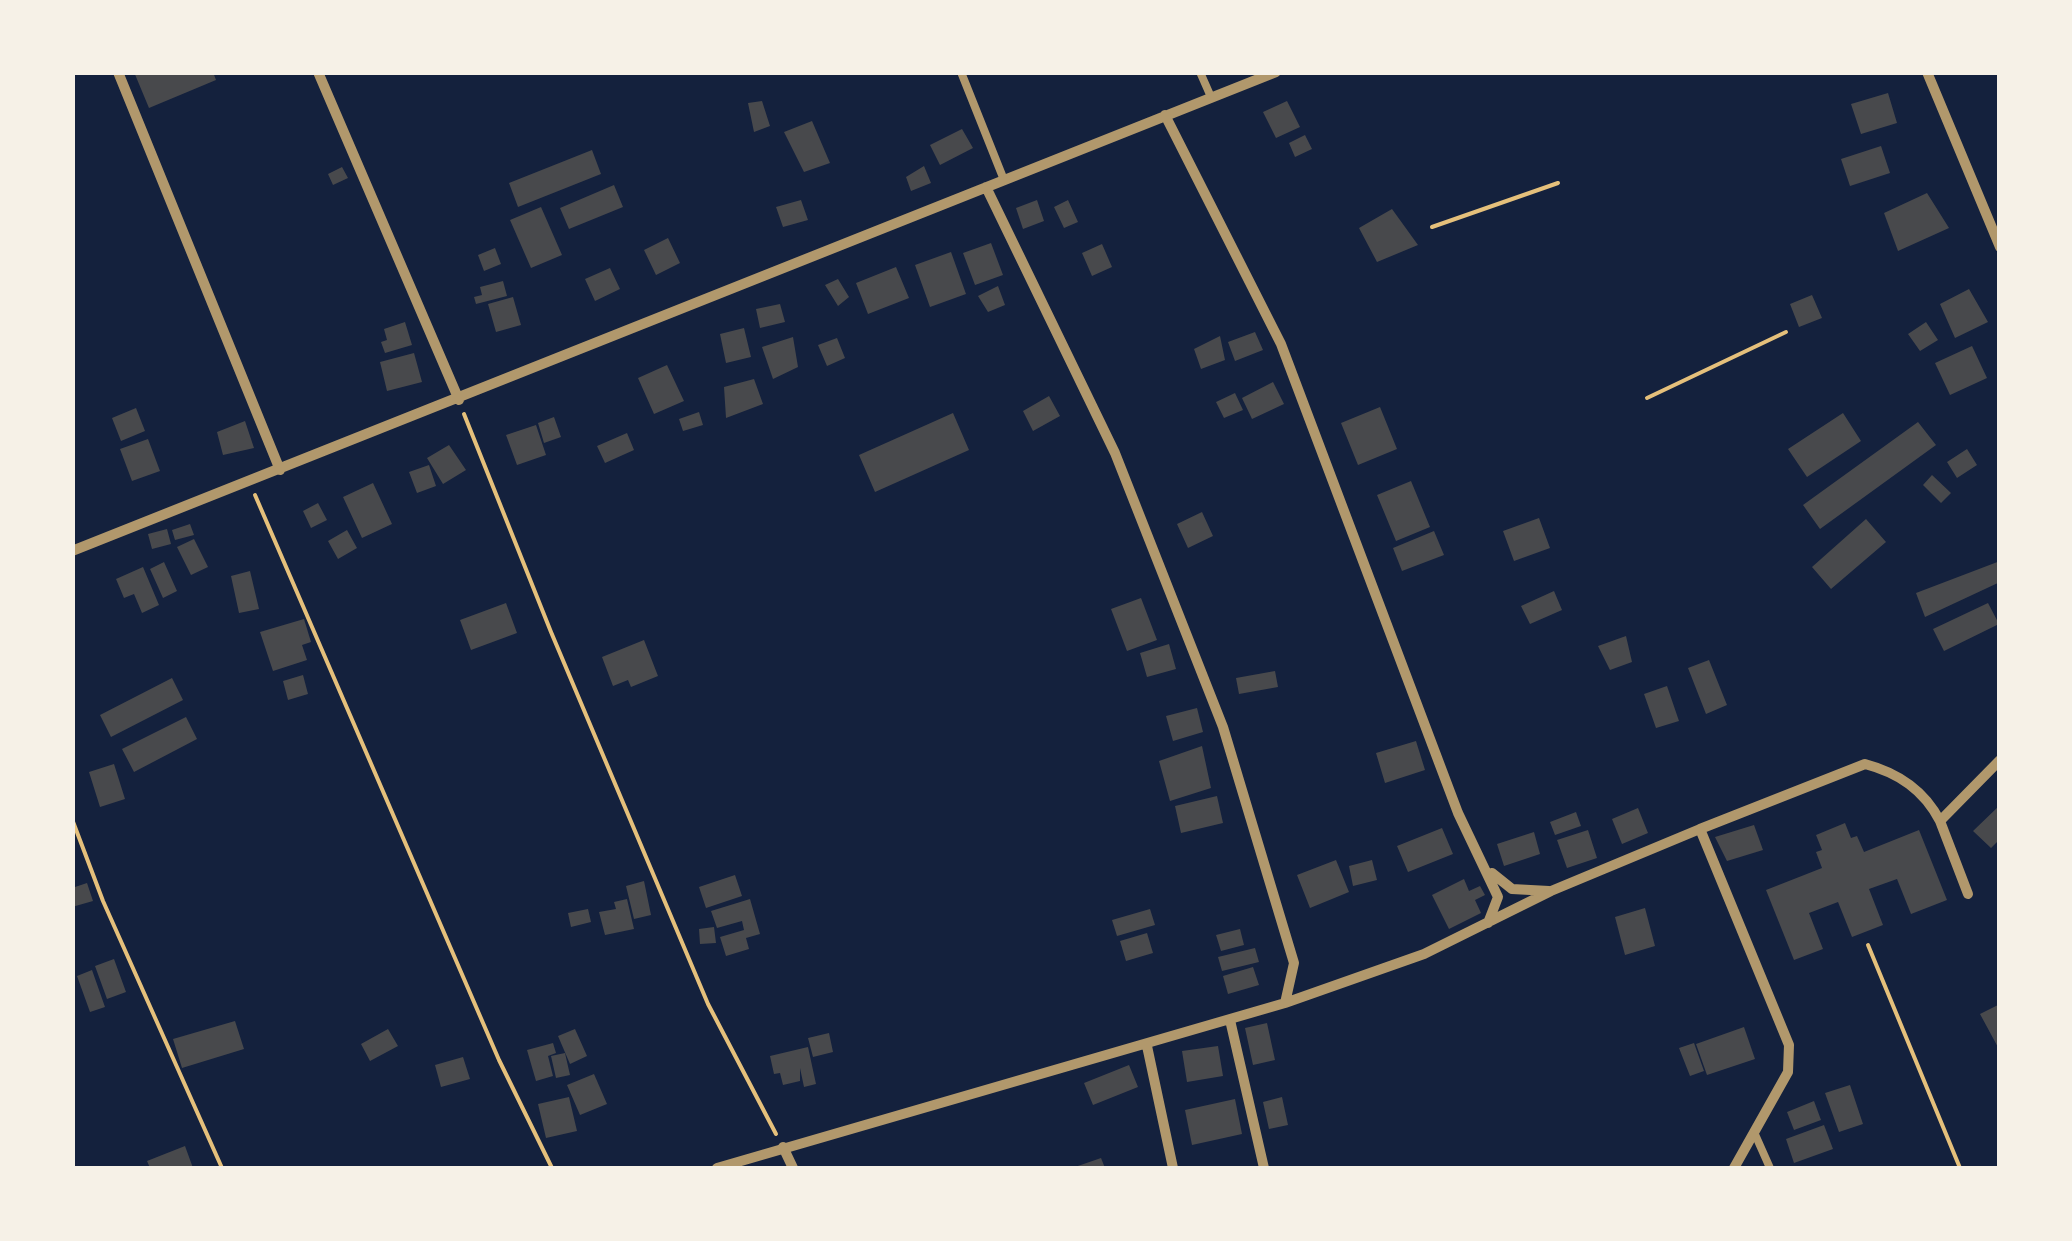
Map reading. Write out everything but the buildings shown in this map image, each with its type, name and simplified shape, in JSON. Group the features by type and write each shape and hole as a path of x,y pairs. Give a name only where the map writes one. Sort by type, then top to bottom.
{"street":[{"path":"118,72 280,470"},
{"path":"318,72 459,400"},
{"path":"72,551 1276,72"},
{"path":"1927,72 2000,247"},
{"path":"1165,115 1280,344 1458,813 1498,897 1487,924"},
{"path":"986,187 1115,453 1223,727 1294,964 1284,1003"},
{"path":"1940,821 2000,760"},
{"path":"717,1168 1147,1046 1424,954 1551,891 1866,764 1892,771 1929,800 1968,894"},
{"path":"1700,829 1789,1045 1788,1072 1734,1168"},
{"path":"1487,869 1512,888 1551,891"},
{"path":"1230,1020 1264,1168"},
{"path":"1147,1046 1173,1168"},
{"path":"783,1147 794,1168"}],"lane":[{"path":"961,72 1004,180"},
{"path":"1200,72 1211,97"},
{"path":"1754,1132 1770,1168"}],"path":[{"path":"1432,227 1558,182"},
{"path":"1647,398 1786,332"},
{"path":"459,400 558,650 708,1004 783,1147"},
{"path":"249,482 499,1060 552,1168"},
{"path":"72,819 102,901 222,1168"},
{"path":"1868,945 1960,1168"}]}
